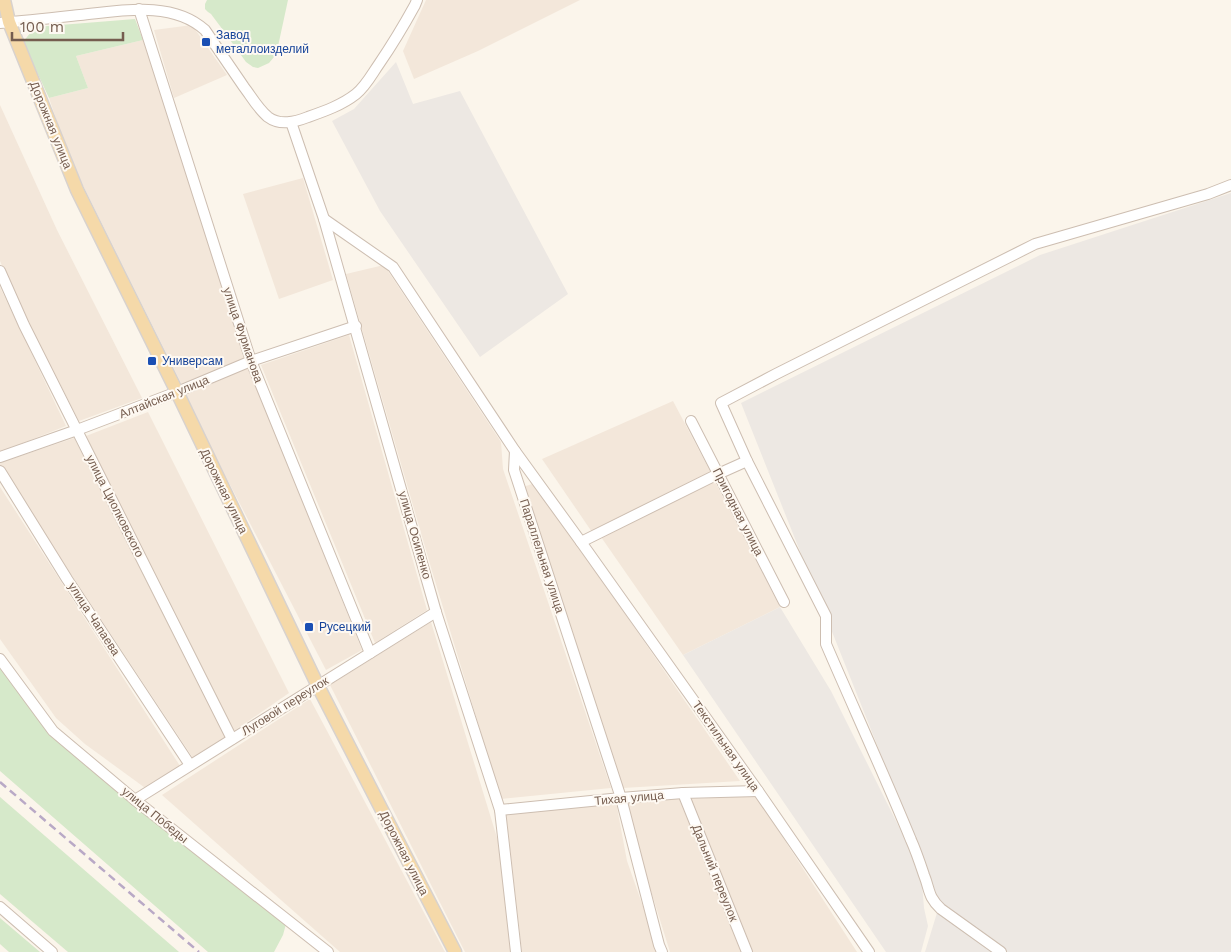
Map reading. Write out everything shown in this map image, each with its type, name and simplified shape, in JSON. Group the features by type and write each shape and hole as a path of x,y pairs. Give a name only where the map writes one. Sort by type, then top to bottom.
{"main road":[{"name":"Дорожная улица","path":"4,0 4,22 77,190 177,392 318,686 455,952"}],"street":[{"path":"4,22 138,9 170,12 188,19 205,30 262,111 269,118 276,121 291,122 332,108 357,93 370,78 395,40 417,0"},
{"name":"улица Фурманова","path":"138,9 251,361 370,653"},
{"name":"улица Осипенко","path":"291,122 324,219 356,326 436,612 500,810 516,952"},
{"path":"1001,952 941,908 931,897 912,841 826,644 826,616 747,461 721,403 1035,244 1208,194 1231,185"},
{"path":"324,219 393,267 515,451"},
{"name":"улица Циолковского","path":"0,271 24,325 232,739"},
{"name":"Алтайская улица","path":"0,457 177,392 251,361 356,326"},
{"name":"Пригодная улица","path":"691,421 784,602"},
{"name":"Текстильная улица","path":"515,451 758,791 868,952"},
{"name":"Параллельная улица","path":"515,451 514,470 621,798 662,952"},
{"path":"581,542 747,461"},
{"name":"улица Чапаева","path":"0,471 67,579 190,765"},
{"name":"Луговой переулок","path":"135,800 436,612"},
{"name":"улица Победы","path":"0,659 53,731 135,800 328,952"},
{"name":"Тихая улица","path":"500,810 621,798 758,791"},
{"name":"Дальний переулок","path":"683,794 747,952"},
{"path":"0,906 52,952"}],"shaded area":[{"path":"426,0 580,0 478,51 414,79 403,51"},
{"path":"192,25 227,75 174,98 154,30"},
{"path":"143,40 219,273 244,359 182,385 69,157 49,98 88,88 76,56"},
{"path":"396,62 413,104 460,91 568,294 480,357 380,211 332,121 354,109"},
{"path":"0,105 57,230 142,398 79,421 15,296 0,261"},
{"path":"303,178 333,280 279,299 243,194"},
{"path":"1231,193 1231,952 925,952 940,903 741,403 1040,255"},
{"path":"384,265 501,442 503,469 611,788 501,799 432,571 346,274"},
{"path":"0,287 66,426 0,452"},
{"path":"349,335 427,610 375,643 261,365"},
{"path":"249,367 362,650 326,670 184,396"},
{"path":"673,401 711,473 592,532 542,459"},
{"path":"148,412 289,693 234,731 86,436"},
{"path":"74,438 225,737 193,758 0,467 0,463"},
{"path":"714,480 780,607 683,655 601,537"},
{"path":"535,483 740,781 623,788 523,487"},
{"path":"0,487 180,766 148,790 85,744 56,718 0,639"},
{"path":"780,607 831,691 921,871 924,908 928,926 921,952 886,952 683,655"},
{"path":"431,622 498,841 511,952 465,952 330,685"},
{"path":"310,699 445,952 340,952 162,795"},
{"path":"756,796 857,952 752,952 690,799"},
{"path":"679,798 742,952 670,952 626,802"},
{"path":"616,802 627,861 659,952 522,952 506,814"}],"green space":[{"path":"207,0 288,0 277,51 269,63 258,68 246,62 211,14 205,9"},
{"path":"135,19 143,40 76,56 88,88 49,98 23,42 35,27"},
{"path":"0,665 63,746 162,814 286,924 283,935 274,952 208,952 0,771"},
{"path":"0,797 179,952 68,952 0,894"},
{"path":"0,918 40,952 9,952 0,944"}],"railway":[{"path":"0,782 199,952"}],"place":[{"name":"Завод металлоизделий","path":"206,42"},
{"name":"Универсам","path":"152,361"},
{"name":"Русецкий","path":"309,627"}]}
